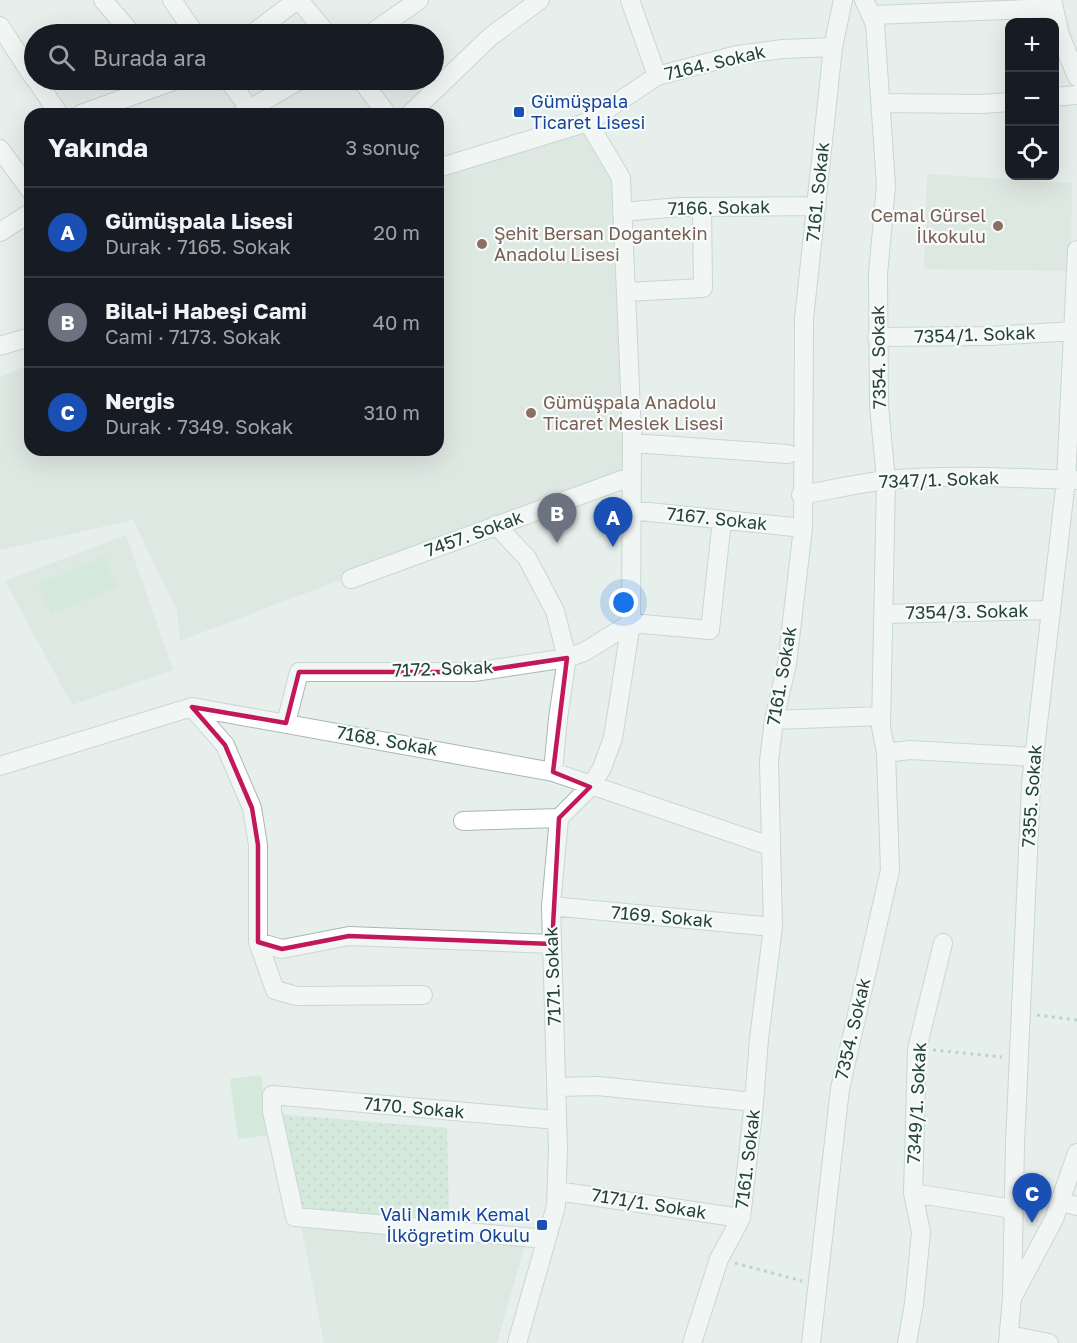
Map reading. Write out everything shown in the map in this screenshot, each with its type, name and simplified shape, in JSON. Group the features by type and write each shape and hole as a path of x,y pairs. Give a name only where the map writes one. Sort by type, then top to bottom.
{"street":[{"path":"103,0 123,24"},
{"path":"172,0 188,24"},
{"path":"266,24 298,0 318,24"},
{"path":"384,24 419,0"},
{"path":"444,81 490,37 540,0"},
{"path":"630,0 657,76"},
{"name":"7161. Sokak","path":"692,1343 719,1258 741,1218 773,927 769,761 774,720 787,664 803,528 801,495 805,422 804,319 832,47 843,0"},
{"path":"868,7 1053,4 1068,34 1077,77"},
{"name":"7354. Sokak","path":"811,1343 840,1089 890,870 886,753 881,716 886,480 879,406 878,337 878,274 886,186 881,103 868,7"},
{"path":"0,26 24,62"},
{"name":"7164. Sokak","path":"444,166 588,122 657,76 737,55 783,49 832,47"},
{"path":"43,90 55,108"},
{"path":"97,108 144,90"},
{"path":"235,90 246,108"},
{"path":"255,108 284,90"},
{"path":"369,90 382,108"},
{"path":"416,108 435,90"},
{"path":"1059,97 1077,95"},
{"path":"881,103 1005,102"},
{"path":"463,821 559,819 590,787 602,768 613,738 631,623 630,477 632,443 626,292 621,178 588,122"},
{"path":"0,150 24,182"},
{"name":"7166. Sokak","path":"622,212 702,207 817,206"},
{"path":"626,292 703,288 702,207"},
{"path":"0,232 24,217"},
{"name":"7355. Sokak","path":"1008,1339 1012,1298 1020,1014 1034,757 1051,610 1071,480 1072,331 1077,250"},
{"name":"7354/1. Sokak","path":"878,337 991,336 1072,331"},
{"path":"0,346 24,339"},
{"path":"632,443 788,454"},
{"name":"7347/1. Sokak","path":"801,495 886,480 977,476 1071,480"},
{"name":"7457. Sokak","path":"351,579 630,477"},
{"name":"7167. Sokak","path":"630,510 803,528"},
{"path":"631,623 710,630 722,520"},
{"path":"496,525 527,558 532,567 555,611 567,658 553,772"},
{"name":"7354/3. Sokak","path":"884,614 1051,610"},
{"name":"7172. Sokak","path":"286,723 299,672 474,672 567,658 584,652 631,623"},
{"path":"192,707 225,745 252,808 258,845 258,942 275,990 297,996 423,995"},
{"name":"7168. Sokak","path":"0,766 192,707 553,772 590,787 770,846"},
{"path":"774,720 881,716"},
{"path":"886,753 910,750 1034,757"},
{"name":"7171. Sokak","path":"517,1343 556,1206 557,1087 551,906 559,819"},
{"name":"7169. Sokak","path":"551,906 773,927"},
{"path":"258,942 282,949 349,936 552,944"},
{"name":"7349/1. Sokak","path":"907,1343 914,1304 921,1232 913,1193 917,1049 943,943"},
{"path":"557,1087 598,1086 754,1102"},
{"name":"7170. Sokak","path":"547,1239 295,1217 272,1111 272,1095 557,1120"},
{"path":"1012,1298 1054,1219 1069,1204 1077,1153"},
{"name":"7171/1. Sokak","path":"557,1191 741,1218"},
{"path":"913,1193 1014,1209"},
{"path":"1008,1339 1049,1343"}],"path":[{"path":"1020,1014 1077,1020"},
{"path":"917,1049 1020,1058"},
{"path":"719,1258 818,1285"}],"highlighted area":[{"path":"567,658 553,772 590,787 559,818 552,944 349,936 282,949 258,942 258,845 252,808 225,745 192,707 286,723 299,672 474,672"}],"shaded area":[{"name":"Gümüşpala Anadolu Ticaret Meslek Lisesi","path":"586,127 619,197 626,471 180,641 177,610 133,520 0,550 0,377 24,367 24,456 444,456 444,174 460,167"},
{"name":"Cemal Gürsel İlkokulu","path":"927,174 1072,183 1071,271 924,269"},
{"path":"126,535 173,670 72,705 5,581"},
{"path":"301,1226 525,1245 497,1343 324,1343"}],"green space":[{"path":"104,557 117,587 51,614 38,584"},
{"path":"261,1075 270,1135 238,1139 230,1079"},
{"path":"275,1114 447,1128 449,1221 299,1213"}],"place":[{"name":"Gümüşpala Ticaret Lisesi","path":"519,112"},
{"name":"Cemal Gürsel İlkokulu","path":"998,226"},
{"name":"Şehit Bersan Doğantekin Anadolu Lisesi","path":"482,244"},
{"name":"Gümüşpala Anadolu Ticaret Meslek Lisesi","path":"531,413"},
{"name":"Bilal-i Habeşi Cami","path":"557,543"},
{"name":"Gümüşpala Lisesi","path":"613,547"},
{"name":"Nergis","path":"1032,1223"},
{"name":"Vali Namık Kemal İlköğretim Okulu","path":"542,1225"}]}
